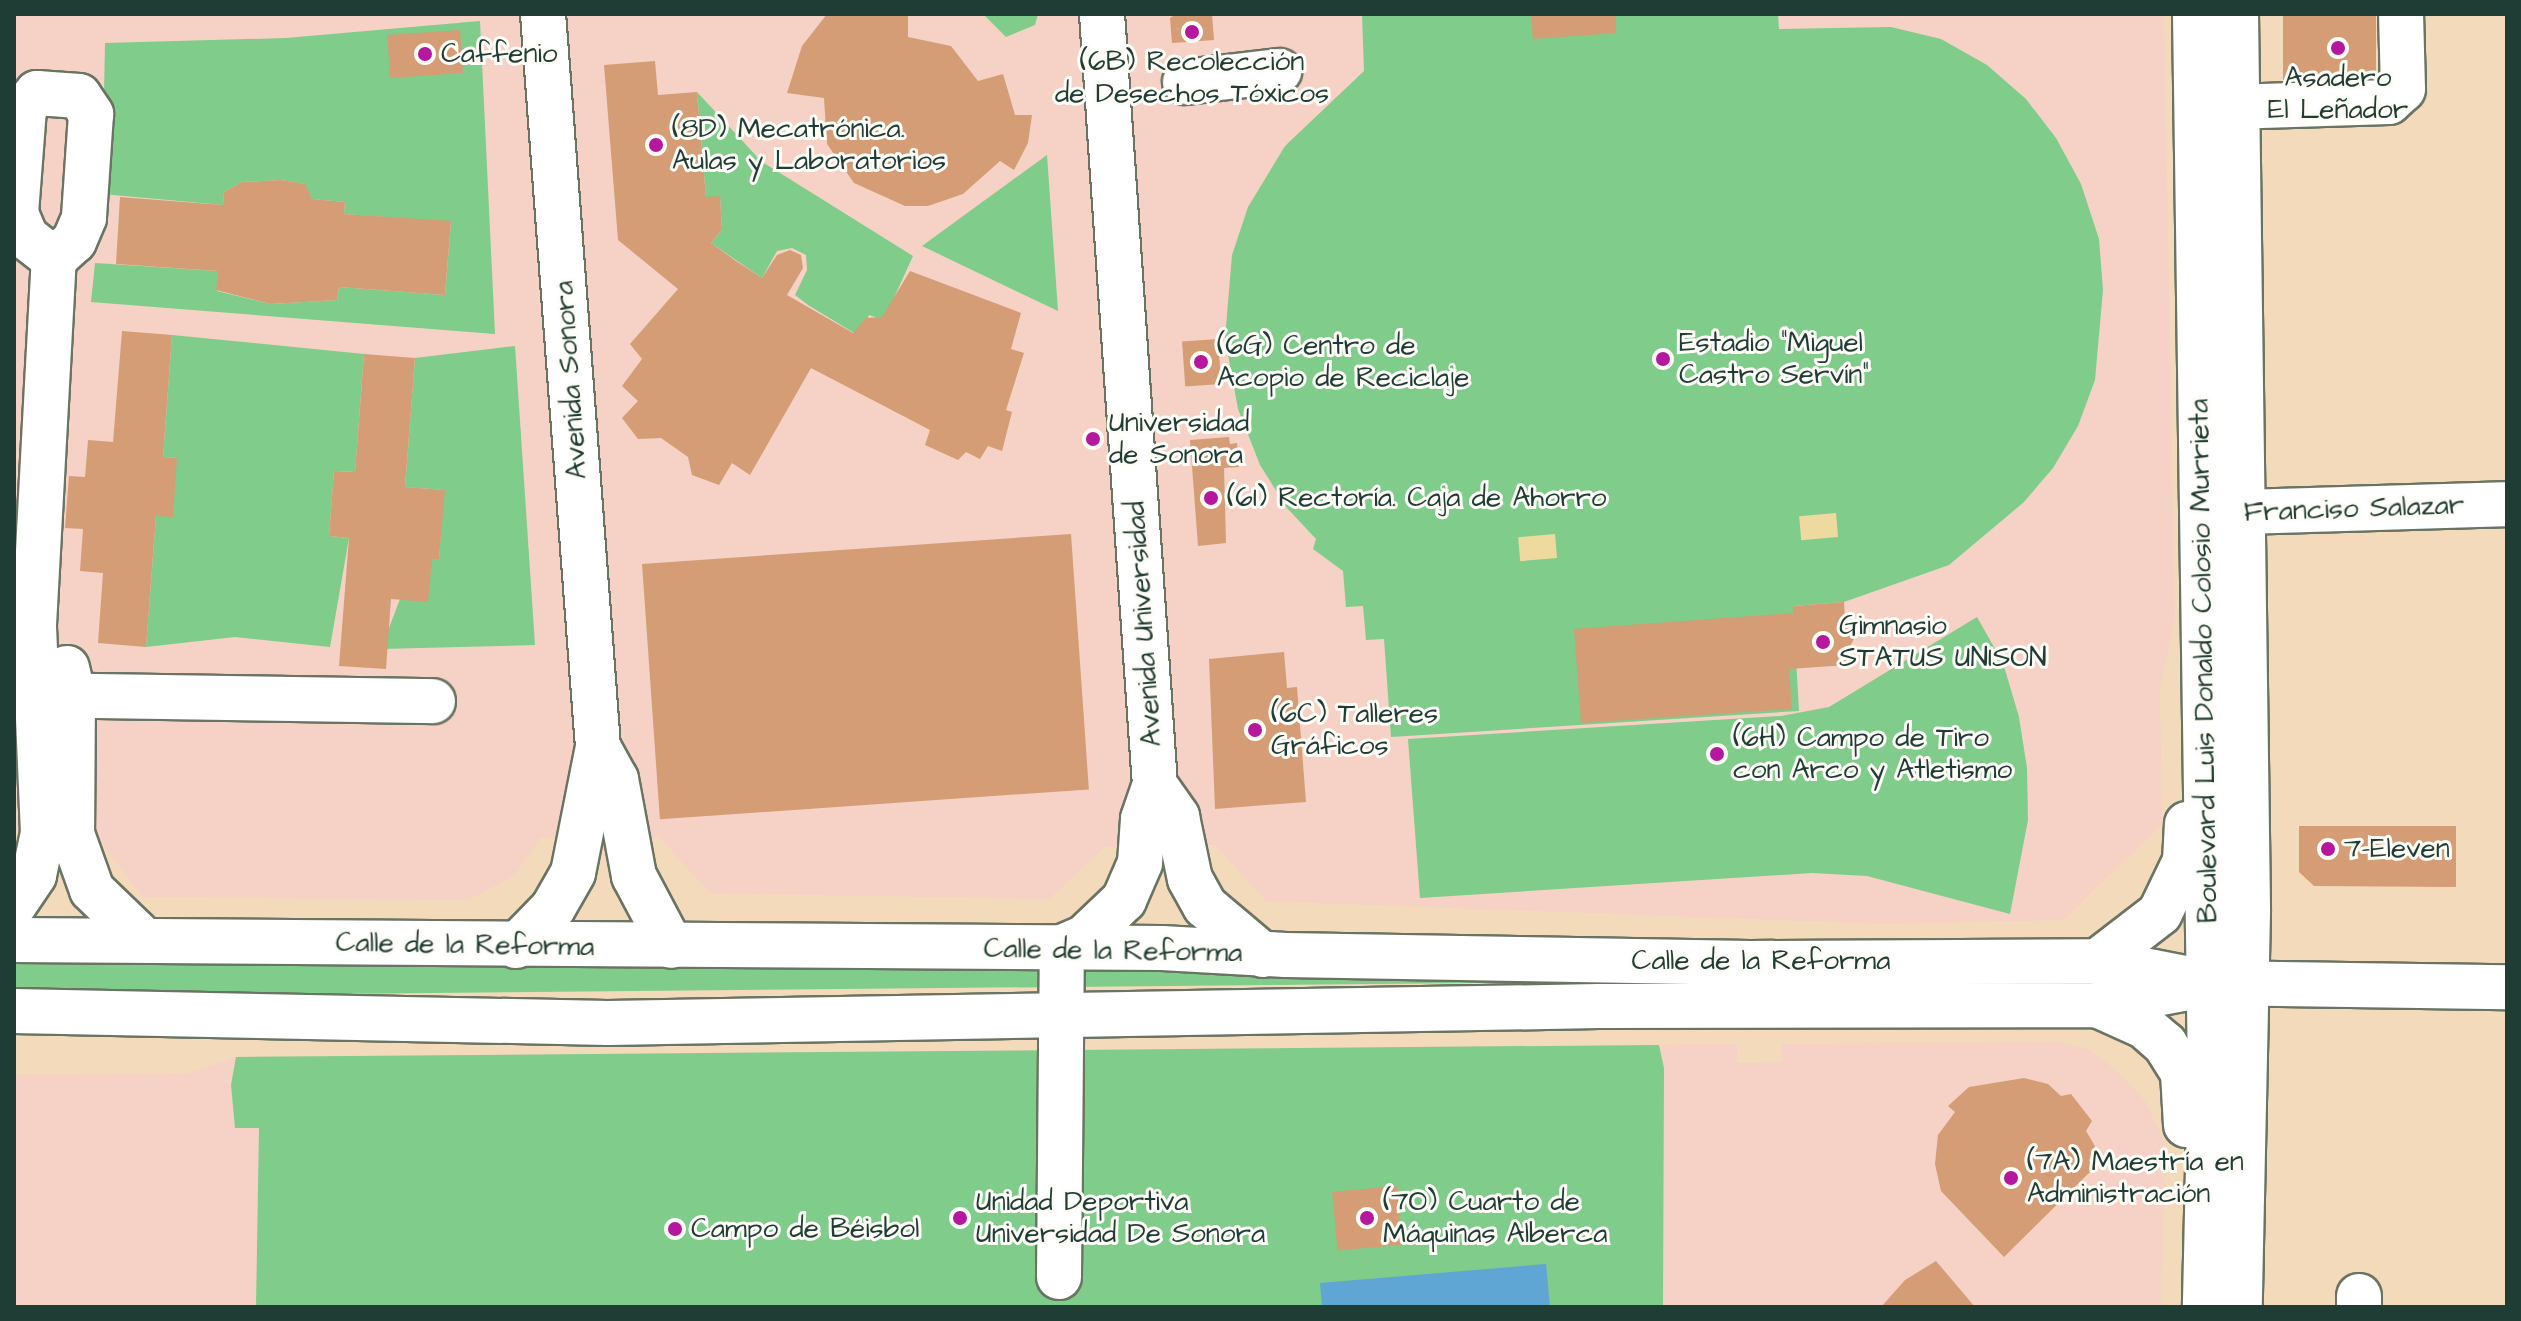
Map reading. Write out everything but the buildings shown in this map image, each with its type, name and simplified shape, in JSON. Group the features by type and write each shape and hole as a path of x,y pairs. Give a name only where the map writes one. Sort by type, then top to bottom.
{"main road":[{"name":"Avenida Sonora","path":"516,946 553,908 573,873 598,747 543,14"},
{"name":"Avenida Universidad","path":"1102,14 1155,785 1177,817 1190,879 1205,906 1263,955"},
{"name":"Boulevard Luis Donaldo Colosio Murrieta","path":"2195,14 2195,108 2222,512 2203,630 2228,984 2205,1307"},
{"name":"Boulevard Luis Donaldo Colosio Murrieta","path":"2236,14 2238,108 2222,512 2228,984 2240,1307"},
{"path":"2195,108 2389,102 2403,89 2401,14"},
{"path":"1185,82 1279,71"},
{"path":"54,259 39,584 55,617 56,783 23,892 88,882"},
{"name":"Franciso Salazar","path":"2222,512 2507,504"},
{"path":"2098,961 2160,913 2185,861 2187,704 2203,630"},
{"path":"56,695 433,701"},
{"name":"Avenida Sonora","path":"598,747 616,779 634,876 671,946"},
{"path":"56,783 88,882 143,939"},
{"path":"1059,1277 1062,947 1085,937 1124,900 1140,863 1143,819 1155,785"},
{"name":"Calle de la Reforma","path":"14,940 143,939 516,946 1062,947 1263,955 2097,1005 2228,984"},
{"name":"Calle de la Reforma","path":"14,1011 608,1023 1063,1014 1753,984 2098,961 2228,984 2507,987"},
{"path":"2097,1005 2144,1026 2165,1044 2183,1073 2182,1307"}],"shaded area":[{"name":"Universidad de Sonora","path":"14,14 2164,14 2175,619 2160,687 2162,824 2063,920 1885,924 1266,901 1215,845 1105,847 1049,899 710,893 659,837 540,838 515,875 468,900 143,897 96,836 14,833"},
{"name":"Unidad Deportiva Universidad De Sonora","path":"2058,1042 2090,1050 2118,1072 2145,1101 2165,1143 2161,1307 14,1307 14,1075 186,1074 236,1057 1737,1044 1737,1063 1782,1062 1782,1044"}],"green space":[{"path":"983,14 1038,14 1035,25 1006,37"},
{"name":"Estadio \"Miguel Castro Servín\"","path":"1362,14 1778,14 1779,29 1891,27 1941,39 1987,65 2026,99 2056,138 2081,184 2099,239 2103,290 2095,380 2078,426 2053,468 2024,502 1949,565 1844,602 1793,606 1799,711 1391,737 1384,639 1366,640 1363,606 1346,607 1343,571 1313,549 1316,539 1287,508 1260,465 1238,409 1225,338 1232,255 1248,207 1285,146 1364,71"},
{"path":"480,21 495,334 91,302 95,263 218,271 217,291 271,304 337,300 339,287 445,295 451,222 344,214 345,202 312,199 304,184 281,180 242,182 224,192 223,205 102,194 105,43 286,38"},
{"path":"697,92 761,161 913,256 892,302 893,323 869,315 859,336 808,305 795,295 807,270 806,255 792,248 777,251 762,278 711,243 722,229 720,197 706,197"},
{"path":"1047,155 1058,311 922,246"},
{"path":"172,335 364,354 355,472 334,471 329,536 349,538 330,647 235,637 146,647 156,516 177,458 163,457"},
{"path":"515,346 535,645 381,649 400,599 432,559 439,559 444,490 405,487 415,358"},
{"name":"(6H) Campo de Tiro con Arco y Atletismo","path":"1977,617 2003,663 2019,717 2027,768 2028,820 2010,914 1867,876 1812,873 1420,898 1408,739 1781,716 1829,707"},
{"path":"14,957 1578,977 1577,982 14,997"},
{"name":"Unidad Deportiva Universidad De Sonora","path":"1659,1045 1664,1068 1663,1307 256,1307 259,1128 235,1128 231,1085 236,1057"}],"sand":[{"path":"1836,513 1838,537 1801,540 1799,516"},
{"path":"1555,534 1557,558 1520,561 1518,537"}],"water":[{"path":"1546,1264 1550,1307 1322,1307 1320,1283"}],"place":[{"name":"(6B) Recolección de Desechos Tóxicos","path":"1192,32"},
{"name":"Asadero El Leñador","path":"2338,48"},
{"name":"Caffenio","path":"425,54"},
{"name":"(8D) Mecatrónica. Aulas y Laboratorios","path":"656,145"},
{"name":"Estadio \"Miguel Castro Servín\"","path":"1663,359"},
{"name":"(6G) Centro de Acopio de Reciclaje","path":"1201,362"},
{"name":"Universidad de Sonora","path":"1093,439"},
{"name":"(6I) Rectoría. Caja de Ahorro","path":"1211,498"},
{"name":"Gimnasio STATUS UNISON","path":"1823,642"},
{"name":"(6C) Talleres Gráficos","path":"1255,730"},
{"name":"(6H) Campo de Tiro con Arco y Atletismo","path":"1717,754"},
{"name":"7-Eleven","path":"2328,849"},
{"name":"(7A) Maestría en Administración","path":"2011,1178"},
{"name":"Unidad Deportiva Universidad De Sonora","path":"960,1218"},
{"name":"(7O) Cuarto de Máquinas Alberca","path":"1367,1218"},
{"name":"Campo de Béisbol","path":"675,1229"}]}
